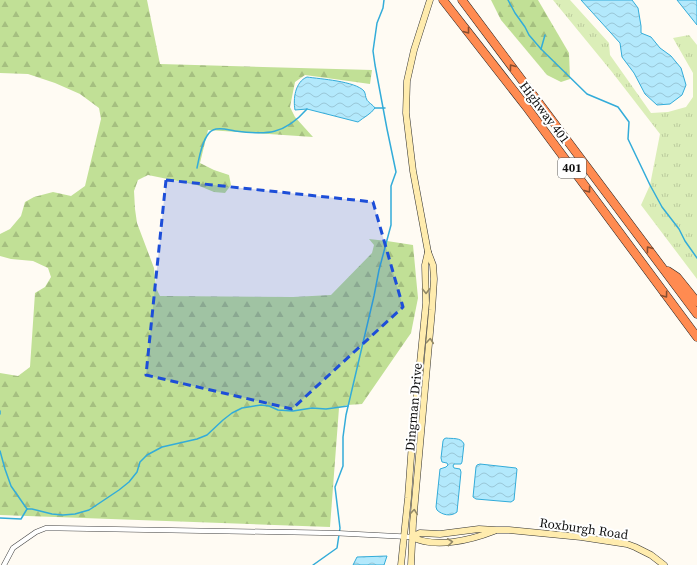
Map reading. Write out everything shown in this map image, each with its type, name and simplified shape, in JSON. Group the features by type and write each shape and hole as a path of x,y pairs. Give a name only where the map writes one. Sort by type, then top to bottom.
{"highway":[{"name":"Highway 401","path":"443,0 528,109 697,337"},
{"name":"Highway 401","path":"462,0 697,314"},
{"path":"664,268 677,277 697,302"}],"main road":[{"name":"Dingman Drive","path":"411,565 412,537 434,279 413,171 406,113 407,81 414,50 430,0"},
{"name":"Dingman Drive","path":"401,565 426,303 425,265 428,252"},
{"name":"Roxburgh Road","path":"412,537 420,541 439,543 480,536 496,530 509,530 619,542 646,552 664,565"}],"street":[{"path":"4,565 13,548 36,532 46,528 345,533 412,537"}],"highlighted area":[{"path":"166,180 373,202 403,307 292,409 146,375"}],"green space":[{"path":"0,0 147,0 160,64 372,70 370,84 305,75 295,82 290,107 295,117 313,137 208,130 200,163 229,175 231,185 225,193 214,192 197,185 148,175 138,180 134,191 137,223 154,268 156,288 160,296 293,297 331,295 372,253 374,245 369,239 413,245 418,298 411,333 362,404 347,405 339,408 330,527 0,515 0,373 18,376 30,367 35,293 45,287 51,277 48,268 33,261 11,259 0,256 0,234 10,229 21,216 25,202 34,197 53,192 71,196 85,186 101,119 99,108 80,94 55,83 28,74 0,73"},
{"path":"491,0 538,0 569,53 570,79 561,82 547,75 501,20"},
{"path":"553,0 570,0 609,43 610,55 651,113 668,112 686,107 693,97 693,73 673,38 689,35 697,45 697,279 641,205 650,185 660,134"}],"water":[{"path":"581,0 632,0 638,8 641,33 651,37 681,68 686,85 682,95 670,104 657,105 645,94 634,73 622,57 620,43"},
{"path":"677,0 697,0 697,25"},
{"path":"307,77 345,83 360,88 364,91 367,101 375,108 358,122 307,109 295,110 294,101 297,87 303,79"},
{"path":"446,438 459,439 464,444 461,464 454,464 453,466 454,468 460,469 461,472 457,512 449,515 441,513 436,507 440,469 448,465 447,463 442,462 441,458 443,441"},
{"path":"480,464 517,469 514,500 511,502 476,499 473,497 476,467"},
{"path":"387,556 384,565 353,565 357,557"}],"waterway":[{"path":"313,565 337,548 340,528 335,487 343,466 343,437 346,415 379,270 391,225 391,186 396,172 373,51 377,23 383,8 384,0"},
{"path":"508,0 529,35 541,49 587,94 618,107 629,122 628,139 650,185 662,207 679,229 685,241 697,258"},
{"path":"541,49 545,35"},
{"path":"375,108 385,108"},
{"path":"197,168 204,141 213,130 221,129 266,133 291,124 307,109"},
{"path":"27,509 63,515 75,514 89,510 129,482 137,472 140,462 147,455 162,447 197,439 207,435 232,413 242,408 261,405 269,406 278,410 293,411 312,408 326,409 348,406"},
{"path":"0,451 11,486 27,509"},
{"path":"0,518 21,519 27,509"}]}
